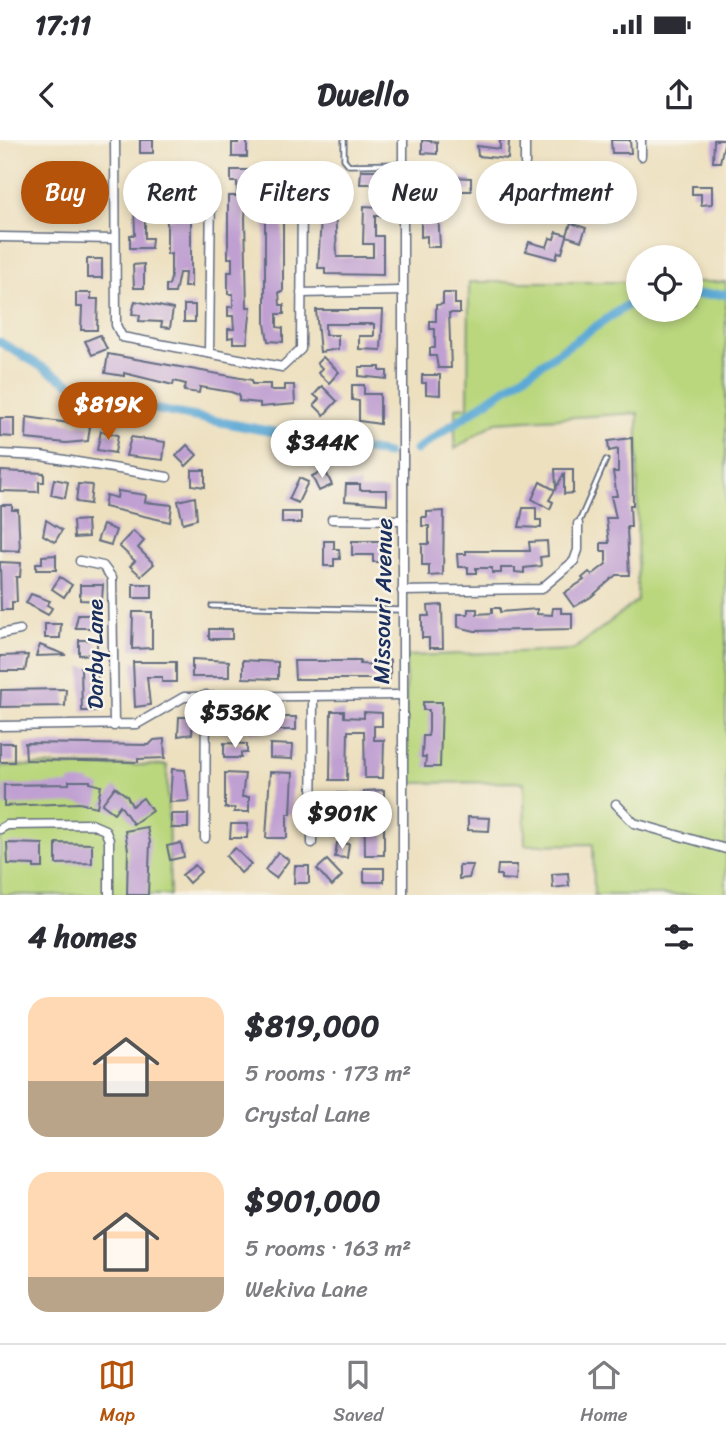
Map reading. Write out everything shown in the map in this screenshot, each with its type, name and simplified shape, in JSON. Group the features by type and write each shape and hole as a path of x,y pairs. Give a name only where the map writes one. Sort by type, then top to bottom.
{"street":[{"path":"115,140 116,325 122,337 282,367 302,349 302,224"},
{"name":"Missouri Avenue","path":"403,161 404,140"},
{"path":"525,140 525,161"},
{"path":"641,140 641,156"},
{"path":"209,353 211,224"},
{"name":"Missouri Avenue","path":"403,224 403,895"},
{"path":"0,237 115,239"},
{"path":"301,293 402,291"},
{"path":"0,454 41,456 167,477"},
{"path":"332,519 403,520"},
{"path":"402,591 541,589 574,561 578,524"},
{"name":"Darby Lane","path":"80,561 103,566 112,578 114,726"},
{"path":"0,634 20,630"},
{"path":"205,838 206,695"},
{"path":"0,726 137,724 184,697 206,695 401,695"},
{"path":"312,843 313,696"},
{"path":"616,804 634,823 726,849"},
{"path":"0,829 7,825 91,824 105,830 109,840 109,895"}],"lane":[{"path":"344,140 344,159 349,165 368,165"},
{"path":"578,524 606,460"},
{"path":"212,606 402,610"}],"green space":[{"path":"469,282 626,282 626,322 703,322 703,282 726,282 726,895 594,895 593,844 525,845 524,782 406,783 406,656 573,650 637,601 638,413 496,422 455,449 455,408 468,407"},
{"path":"167,765 170,895 0,895 0,766"}],"building":[{"path":"140,140 153,140 153,153 140,153"},
{"path":"238,140 247,140 247,157 232,157 232,143 238,143"},
{"path":"422,140 437,142 437,154 422,153"},
{"path":"500,140 509,140 508,159 478,156 477,146 500,149"},
{"path":"611,140 630,140 631,153 612,153"},
{"path":"714,140 725,140 720,162 713,162"},
{"path":"231,170 236,170 236,182 231,182"},
{"path":"361,170 368,170 368,184 360,184"},
{"path":"462,178 471,178 471,191 462,191"},
{"path":"692,186 712,186 712,204 701,205 701,194 692,194"},
{"path":"228,196 236,196 236,224 245,224 247,307 251,307 247,343 233,343 233,337 228,338 228,329 234,329 233,316 228,316 228,307 233,307 233,294 228,294 228,272 232,272 232,258 228,258"},
{"path":"364,206 368,206 368,224 375,224 375,236 383,236 383,275 325,274 325,268 318,268 321,224 336,224 337,257 373,257 373,244 363,244"},
{"path":"135,224 145,224 145,238 152,238 151,248 130,248 130,235 135,235"},
{"path":"167,224 191,224 191,287 184,287 185,273 179,273 175,293 166,293 166,285 169,285 171,278 171,254 167,254"},
{"path":"265,224 283,224 283,292 279,292 284,314 277,314 277,327 283,328 283,342 268,341 265,324"},
{"path":"421,224 439,224 440,247 427,247 427,236 421,237"},
{"path":"571,224 586,228 581,241 567,236 562,253 558,252 556,259 526,251 529,242 547,247 556,232 567,235"},
{"path":"87,259 102,259 102,278 87,278"},
{"path":"144,264 144,288 134,288 133,265"},
{"path":"76,293 91,293 91,299 98,299 97,330 81,330 82,307 76,307"},
{"path":"443,293 455,293 455,304 460,304 460,313 449,313 451,368 438,368 436,356 430,356 430,348 435,348 435,329 430,329 430,321 436,321 436,305 443,304"},
{"path":"135,301 173,309 170,328 161,327 162,322 139,321 140,315 132,314"},
{"path":"184,305 195,305 195,322 184,322"},
{"path":"316,310 383,310 381,350 359,349 359,336 374,336 374,324 325,324 325,335 338,335 338,349 320,352"},
{"path":"100,335 107,349 92,355 85,341"},
{"path":"108,354 252,380 252,384 270,384 270,390 285,390 285,385 294,385 295,404 260,407 260,403 239,401 239,395 231,392 200,387 199,393 184,391 186,384 174,381 173,385 124,373 124,376 105,373"},
{"path":"323,357 339,372 329,383 318,373 322,368 317,363"},
{"path":"359,367 380,367 380,371 387,371 387,379 359,376"},
{"path":"422,375 440,375 440,395 426,394 426,383 422,383"},
{"path":"352,385 364,385 364,394 380,394 380,424 359,421 359,401 352,400"},
{"path":"322,386 337,401 324,415 314,405 319,399 314,395"},
{"path":"27,417 90,426 88,441 66,443 26,439"},
{"path":"0,418 14,418 14,437 0,436"},
{"path":"101,431 118,435 115,453 97,450"},
{"path":"131,437 165,442 163,460 126,456"},
{"path":"632,438 633,505 630,505 631,527 627,527 629,575 616,575 591,597 574,607 564,593 584,580 582,578 589,572 592,575 606,564 606,551 601,551 601,543 609,543 606,518 616,518 611,496 617,496 613,472 618,472 618,449 609,451 608,441"},
{"path":"187,445 197,455 186,466 176,456"},
{"path":"555,469 573,469 573,493 564,494 564,473 556,488"},
{"path":"192,470 205,470 205,487 192,485"},
{"path":"325,470 332,485 319,491 312,476"},
{"path":"1,471 44,473 44,482 39,482 39,492 0,491"},
{"path":"299,478 308,482 298,503 289,499"},
{"path":"54,479 68,482 65,498 51,495"},
{"path":"540,482 555,490 549,500 553,502 550,509 532,499"},
{"path":"78,484 92,485 90,504 76,502"},
{"path":"346,484 360,484 360,490 387,490 387,504 345,501"},
{"path":"118,491 146,495 145,502 172,505 170,522 104,507 106,495 117,498"},
{"path":"195,497 197,519 183,523 178,501"},
{"path":"1,505 12,505 12,510 18,510 20,551 1,550"},
{"path":"523,508 536,508 536,520 541,520 541,528 519,527"},
{"path":"444,511 443,575 429,576 429,565 422,565 422,544 429,544 429,526 422,526 422,517 427,517 427,512"},
{"path":"282,512 301,512 301,523 282,523"},
{"path":"46,520 62,530 55,542 43,535"},
{"path":"87,520 88,537 74,538 73,521"},
{"path":"103,525 116,530 111,545 97,541"},
{"path":"133,531 144,541 138,548 154,564 141,576 130,566 135,561 119,546"},
{"path":"324,541 334,541 334,549 339,549 340,559 334,559 334,566 324,566"},
{"path":"352,541 383,541 382,562 373,562 373,555 352,555"},
{"path":"547,541 548,556 540,557 541,566 524,568 524,573 515,572 515,568 501,568 501,573 492,573 492,568 476,568 476,573 468,573 468,567 458,567 457,554 466,554 466,551 530,551 529,542"},
{"path":"56,555 56,570 36,570 36,563 42,563 42,556"},
{"path":"0,562 21,563 20,577 16,577 17,602 12,602 12,610 1,610"},
{"path":"60,577 72,585 64,597 52,589"},
{"path":"133,584 152,584 152,598 133,598"},
{"path":"80,585 103,585 102,601 80,600"},
{"path":"31,594 50,601 47,605 52,608 48,615 26,603"},
{"path":"442,605 443,648 429,648 429,638 422,638 422,616 429,616 428,606"},
{"path":"492,608 500,608 500,612 537,609 537,614 552,615 553,608 561,608 561,613 572,613 572,629 475,631 458,627 458,614 468,614 468,609 477,609 477,614 492,613"},
{"path":"133,612 152,612 152,648 132,649"},
{"path":"78,615 97,615 97,628 75,628"},
{"path":"45,624 61,624 60,638 45,638"},
{"path":"209,629 232,629 232,639 209,639"},
{"path":"79,640 97,640 97,654 79,655"},
{"path":"40,645 66,655 36,656"},
{"path":"28,655 25,671 0,671 0,656"},
{"path":"192,659 229,661 229,677 192,677"},
{"path":"243,660 278,662 278,679 243,678"},
{"path":"378,660 390,660 390,679 295,679 294,661 360,661 360,664 378,665"},
{"path":"133,662 176,662 176,682 162,682 162,677 147,677 150,705 135,707"},
{"path":"81,667 98,667 97,711 82,711"},
{"path":"66,689 65,706 0,707 1,690"},
{"path":"423,702 442,702 440,767 425,767 426,757 422,757 423,736 428,736 429,731 429,710 423,710"},
{"path":"331,711 344,711 344,717 364,718 364,712 382,713 382,726 374,726 374,740 384,740 383,778 365,778 364,731 348,731 347,780 330,780"},
{"path":"263,715 263,732 249,732 249,728 221,731 219,717"},
{"path":"179,717 193,717 192,734 178,736"},
{"path":"276,717 296,717 296,730 276,730"},
{"path":"164,739 165,758 138,759 138,762 26,760 25,743 149,745 154,740"},
{"path":"0,743 14,743 14,762 0,762"},
{"path":"224,743 247,744 247,753 241,753 241,758 224,758"},
{"path":"270,744 293,745 292,759 270,758"},
{"path":"172,769 185,770 189,801 170,802"},
{"path":"270,772 293,773 291,814 287,814 287,838 266,838"},
{"path":"225,773 245,774 242,797 249,797 249,812 234,812 235,808 225,808"},
{"path":"69,781 90,781 101,786 97,807 79,803 4,806 4,785 69,784"},
{"path":"115,787 127,796 132,806 143,798 152,811 133,824 120,805 114,813 102,804"},
{"path":"384,790 384,855 365,855 364,791"},
{"path":"328,793 346,793 348,829 328,830"},
{"path":"171,814 188,814 188,828 171,828"},
{"path":"468,817 490,818 489,831 468,830"},
{"path":"231,824 248,824 247,838 230,838"},
{"path":"147,827 150,842 148,895 127,895 128,850 125,831"},
{"path":"7,843 43,844 43,868 8,864"},
{"path":"56,843 92,844 92,863 56,864"},
{"path":"181,843 184,857 170,860 167,846"},
{"path":"337,843 349,844 347,858 335,857"},
{"path":"235,848 251,864 241,873 226,856"},
{"path":"278,852 289,860 276,878 265,870"},
{"path":"327,860 342,876 332,886 317,869"},
{"path":"195,865 201,872 189,883 182,875"},
{"path":"459,865 473,865 469,878 459,879"},
{"path":"498,865 517,865 516,880 501,879 501,875 497,875"},
{"path":"295,866 309,866 309,883 294,883"},
{"path":"364,868 384,868 384,882 364,882"},
{"path":"568,873 569,886 553,888 552,874"}],"waterway":[{"path":"703,295 726,294"},
{"path":"416,450 626,306"},
{"path":"0,342 76,387 112,401 387,454"}]}
